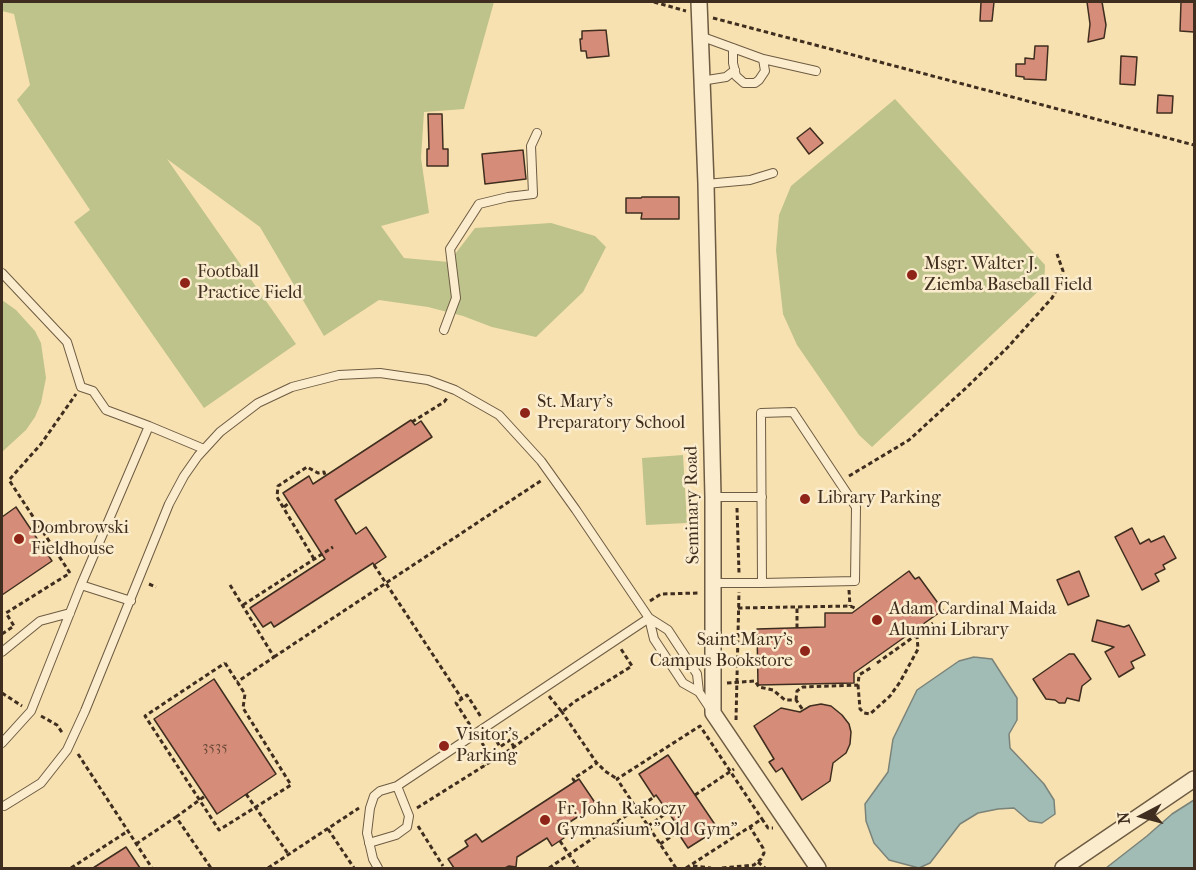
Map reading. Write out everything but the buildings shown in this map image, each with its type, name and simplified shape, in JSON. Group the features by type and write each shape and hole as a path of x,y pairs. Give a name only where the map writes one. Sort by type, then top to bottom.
{"street":[{"name":"Seminary Road","path":"699,8 706,184 713,496 713,713"},
{"path":"713,713 818,868"},
{"path":"1063,868 1194,779"}],"lane":[{"path":"700,36 763,59 816,71"},
{"path":"733,48 736,76 744,83 755,83 763,76 765,71 763,59"},
{"path":"701,81 726,77 735,70"},
{"path":"444,330 456,298 450,249 479,204 533,194 531,146 537,133"},
{"path":"706,184 750,180 773,173"},
{"path":"2,273 67,342 81,387 93,391 106,410 204,448"},
{"path":"2,807 32,790 48,777 71,744 169,504 188,470 204,448 220,432 258,403 292,387 314,380 359,373 397,374 428,380 455,390 499,415 530,447 551,474 649,618 654,639 683,683 699,692 713,713"},
{"path":"713,588 738,583 762,583 855,581 856,507 794,412 761,413 762,583"},
{"path":"2,742 32,711 81,585 149,426"},
{"path":"713,496 762,497"},
{"path":"81,585 131,601"},
{"path":"2,652 40,621 70,613"},
{"path":"378,868 373,859 367,832 374,796 380,791 397,786 649,618"},
{"path":"649,618 668,630 698,674 699,692"},
{"path":"369,843 396,835 407,827 409,816 397,786"}],"path":[{"path":"654,2 699,8 1194,145"},
{"path":"839,482 909,440 1008,347 1052,298 1057,289 1062,271 1057,254"},
{"path":"70,573 9,480 41,444 81,387"},
{"path":"412,422 444,402 455,390"},
{"path":"314,559 277,497 278,486 307,467 318,473 324,472 325,476"},
{"path":"237,682 551,474"},
{"path":"735,724 738,608 737,497"},
{"path":"284,507 289,503"},
{"path":"243,604 333,547"},
{"path":"374,565 462,699"},
{"path":"230,585 274,657"},
{"path":"642,607 661,594 713,588"},
{"path":"738,608 850,606 857,609"},
{"path":"797,607 797,628"},
{"path":"878,663 933,623"},
{"path":"872,667 859,675 858,685 860,709 870,714 890,696 900,682 918,649 917,636"},
{"path":"413,811 514,747 574,702 632,666 615,640"},
{"path":"225,663 245,694 243,708 291,785 219,830 200,800 145,716 225,663"},
{"path":"713,683 755,681 759,687 773,690 785,700 796,700"},
{"path":"803,710 796,700 797,691 803,687 858,685"},
{"path":"543,688 597,763 604,771 617,779 676,868"},
{"path":"2,693 11,702 57,725 152,868"},
{"path":"617,779 700,726 768,828 776,827"},
{"path":"695,795 746,761"},
{"path":"575,782 573,779 597,763"},
{"path":"246,794 289,855"},
{"path":"136,844 206,796"},
{"path":"549,868 654,796"},
{"path":"268,868 360,807 370,808"},
{"path":"648,826 668,812"},
{"path":"176,817 211,868"},
{"path":"686,868 762,819"},
{"path":"416,823 442,866"},
{"path":"616,823 621,830"},
{"path":"722,868 750,866 758,862 764,854 763,848 750,827"},
{"path":"328,829 354,868"},
{"path":"71,868 128,831"},
{"path":"660,844 678,832"},
{"path":"560,841 578,868"},
{"path":"758,862 765,868"},
{"path":"691,866 711,868"}],"green space":[{"path":"2,2 494,2 464,109 424,112 421,158 429,213 381,226 404,258 449,262 475,228 551,223 595,236 606,247 583,292 536,337 492,327 463,316 428,307 379,300 324,336 260,227 167,159 296,344 204,408 74,222 90,210 17,100 30,85 14,14 2,11"},
{"name":"Msgr. Walter J. Ziemba Baseball Field","path":"895,99 1045,265 1044,286 872,447 859,435 797,345 783,314 776,250 779,215 791,186"},
{"path":"2,300 16,310 35,331 41,343 46,378 41,403 35,417 26,430 2,452"},
{"path":"683,455 687,523 646,525 642,458"}],"water":[{"path":"974,657 992,659 1017,698 1017,720 1009,734 1010,748 1044,784 1054,800 1055,814 1042,823 1029,821 1014,808 978,813 960,824 930,863 919,868 889,860 874,843 866,821 865,804 888,772 893,739 917,690 959,661"},
{"path":"1194,800 1194,868 1106,868 1172,814"}],"place":[{"name":"Msgr. Walter J. Ziemba Baseball Field","path":"912,275"},
{"name":"Football Practice Field","path":"185,283"},
{"name":"St. Mary's Preparatory School","path":"525,413"},
{"name":"Library Parking","path":"805,499"},
{"name":"Dombrowski Fieldhouse","path":"19,539"},
{"name":"Adam Cardinal Maida Alumni Library","path":"877,620"},
{"name":"Saint Mary’s Campus Bookstore","path":"805,651"},
{"name":"Visitor's Parking","path":"444,746"},
{"name":"Fr. John Rakoczy Gymnasium \"Old Gym\"","path":"545,820"}]}
